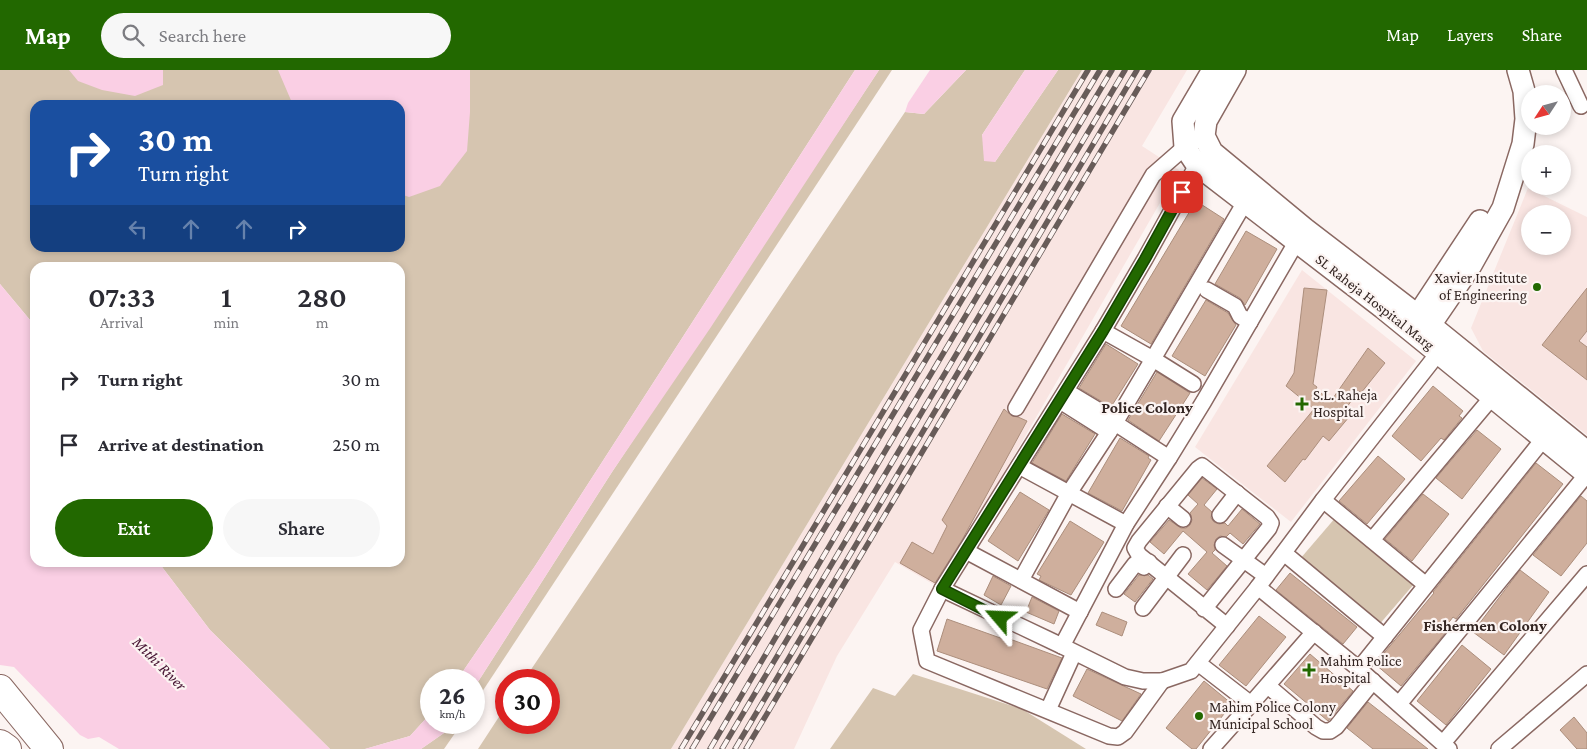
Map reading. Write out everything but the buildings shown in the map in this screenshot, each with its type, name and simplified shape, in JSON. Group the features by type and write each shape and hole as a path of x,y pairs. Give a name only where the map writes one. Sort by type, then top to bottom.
{"highway":[{"path":"0,689 48,749"},
{"path":"0,708 48,749"},
{"path":"0,744 7,749"}],"main road":[{"path":"1185,148 1183,121 1212,70"},
{"path":"1204,136 1206,120 1235,70"},
{"path":"1420,324 1458,255 1499,188 1511,141 1512,118 1507,70"},
{"path":"1420,324 1470,265 1503,208 1523,144 1526,119 1524,91 1518,70"},
{"name":"SL Raheja Hospital Marg","path":"1204,136 1212,152 1300,235"},
{"name":"SL Raheja Hospital Marg","path":"1185,148 1197,165 1245,202 1300,235 1420,324 1549,432 1587,474"},
{"name":"SL Raheja Hospital Marg","path":"1549,432 1587,452"}],"street":[{"path":"1564,70 1582,106"},
{"path":"1016,408 1153,175 1185,148 1204,136"},
{"path":"1162,681 1125,732 1118,737 1109,736 927,662 921,630 942,589 1103,331 1197,165"},
{"path":"1021,580 1069,493 1153,360 1245,202"},
{"path":"1048,710 1080,612 1126,524 1169,458 1300,235"},
{"path":"1207,290 1235,306 1240,316 1250,322"},
{"path":"1103,331 1193,384"},
{"path":"942,589 1125,676 1143,681 1162,681 1191,671 1444,346"},
{"path":"1372,540 1498,390"},
{"path":"1063,396 1169,458"},
{"path":"1359,669 1549,432"},
{"path":"1019,466 1126,524"},
{"path":"1204,609 1271,523 1202,466 1136,545 1136,552 1204,609 1227,626"},
{"path":"1399,704 1587,474"},
{"path":"1220,515 1237,493"},
{"path":"1323,500 1426,585"},
{"path":"1167,506 1182,519"},
{"path":"1223,545 1244,560 1262,582 1314,632 1446,746 1587,574"},
{"path":"966,551 1080,612"},
{"path":"1112,551 1133,566"},
{"path":"1284,553 1385,636"},
{"path":"1143,608 1183,554"},
{"path":"1116,589 1133,566 1137,563 1145,567 1149,562"},
{"path":"1211,749 1314,632"},
{"path":"1198,662 1251,704"},
{"path":"1268,686 1316,727 1323,731 1330,731 1336,727 1373,681"},
{"path":"1499,749 1584,682"}],"shaded area":[{"path":"0,70 855,70 535,566 465,669 420,669 420,725 410,736 365,749 330,749 210,630 162,567 405,567 405,262 30,262 30,320 0,284"},
{"path":"879,70 892,70 497,669 495,669 495,672 485,687 485,671 612,472"},
{"path":"966,70 1025,70 982,135 995,162 1058,70 1082,70 671,749 478,749 495,723 495,734 560,734 560,669 531,669 905,112 924,114"},
{"path":"1082,70 1187,70 1142,146 1179,170 938,587 895,562 837,656 794,749 671,749"},
{"name":"Xavier Institute of Engineering","path":"1525,195 1542,195 1563,205 1521,205"},
{"name":"Xavier Institute of Engineering","path":"1521,205 1521,255 1571,255 1571,209 1587,217 1587,435 1483,351 1471,328"},
{"name":"S.L. Raheja Hospital","path":"1302,270 1416,361 1291,522 1195,447"},
{"path":"1336,517 1414,584 1378,626 1300,559"},
{"path":"913,674 1022,709 1086,749 830,749 873,688 895,696"},
{"path":"443,734 454,734 444,749 421,749"}],"water":[{"path":"69,70 163,70 163,85 135,96 102,90 78,81"},
{"path":"278,70 470,70 470,112 467,151 440,186 409,197 405,196 405,100 291,100"},
{"path":"855,70 879,70 711,327 612,472 485,671 485,669 465,669 535,566"},
{"path":"930,70 966,70 924,114 905,112 908,103"},
{"path":"1025,70 1058,70 995,162 984,161 982,135"},
{"name":"Mithi River","path":"0,284 30,320 30,567 162,567 210,630 330,749 119,749 99,737 88,739 80,735 14,667 0,665"},
{"path":"420,725 420,734 443,734 421,749 365,749 410,736"}],"railway":[{"path":"681,749 1088,70"},
{"path":"692,749 1100,70"},
{"path":"710,749 1112,70"},
{"path":"722,749 1125,70"},
{"path":"735,749 1137,70"},
{"path":"746,749 1149,70"}],"place":[{"name":"Xavier Institute of Engineering","path":"1537,287"},
{"name":"S.L. Raheja Hospital","path":"1302,404"},
{"name":"Mahim Police Hospital","path":"1309,670"},
{"name":"Mahim Police Colony Municipal School","path":"1199,716"}],"district":[{"name":"Police Colony","path":"1147,407"},
{"name":"Fishermen Colony","path":"1485,625"}],"route":[{"path":"1000,618 942,589 1103,331 1182,192"}]}
